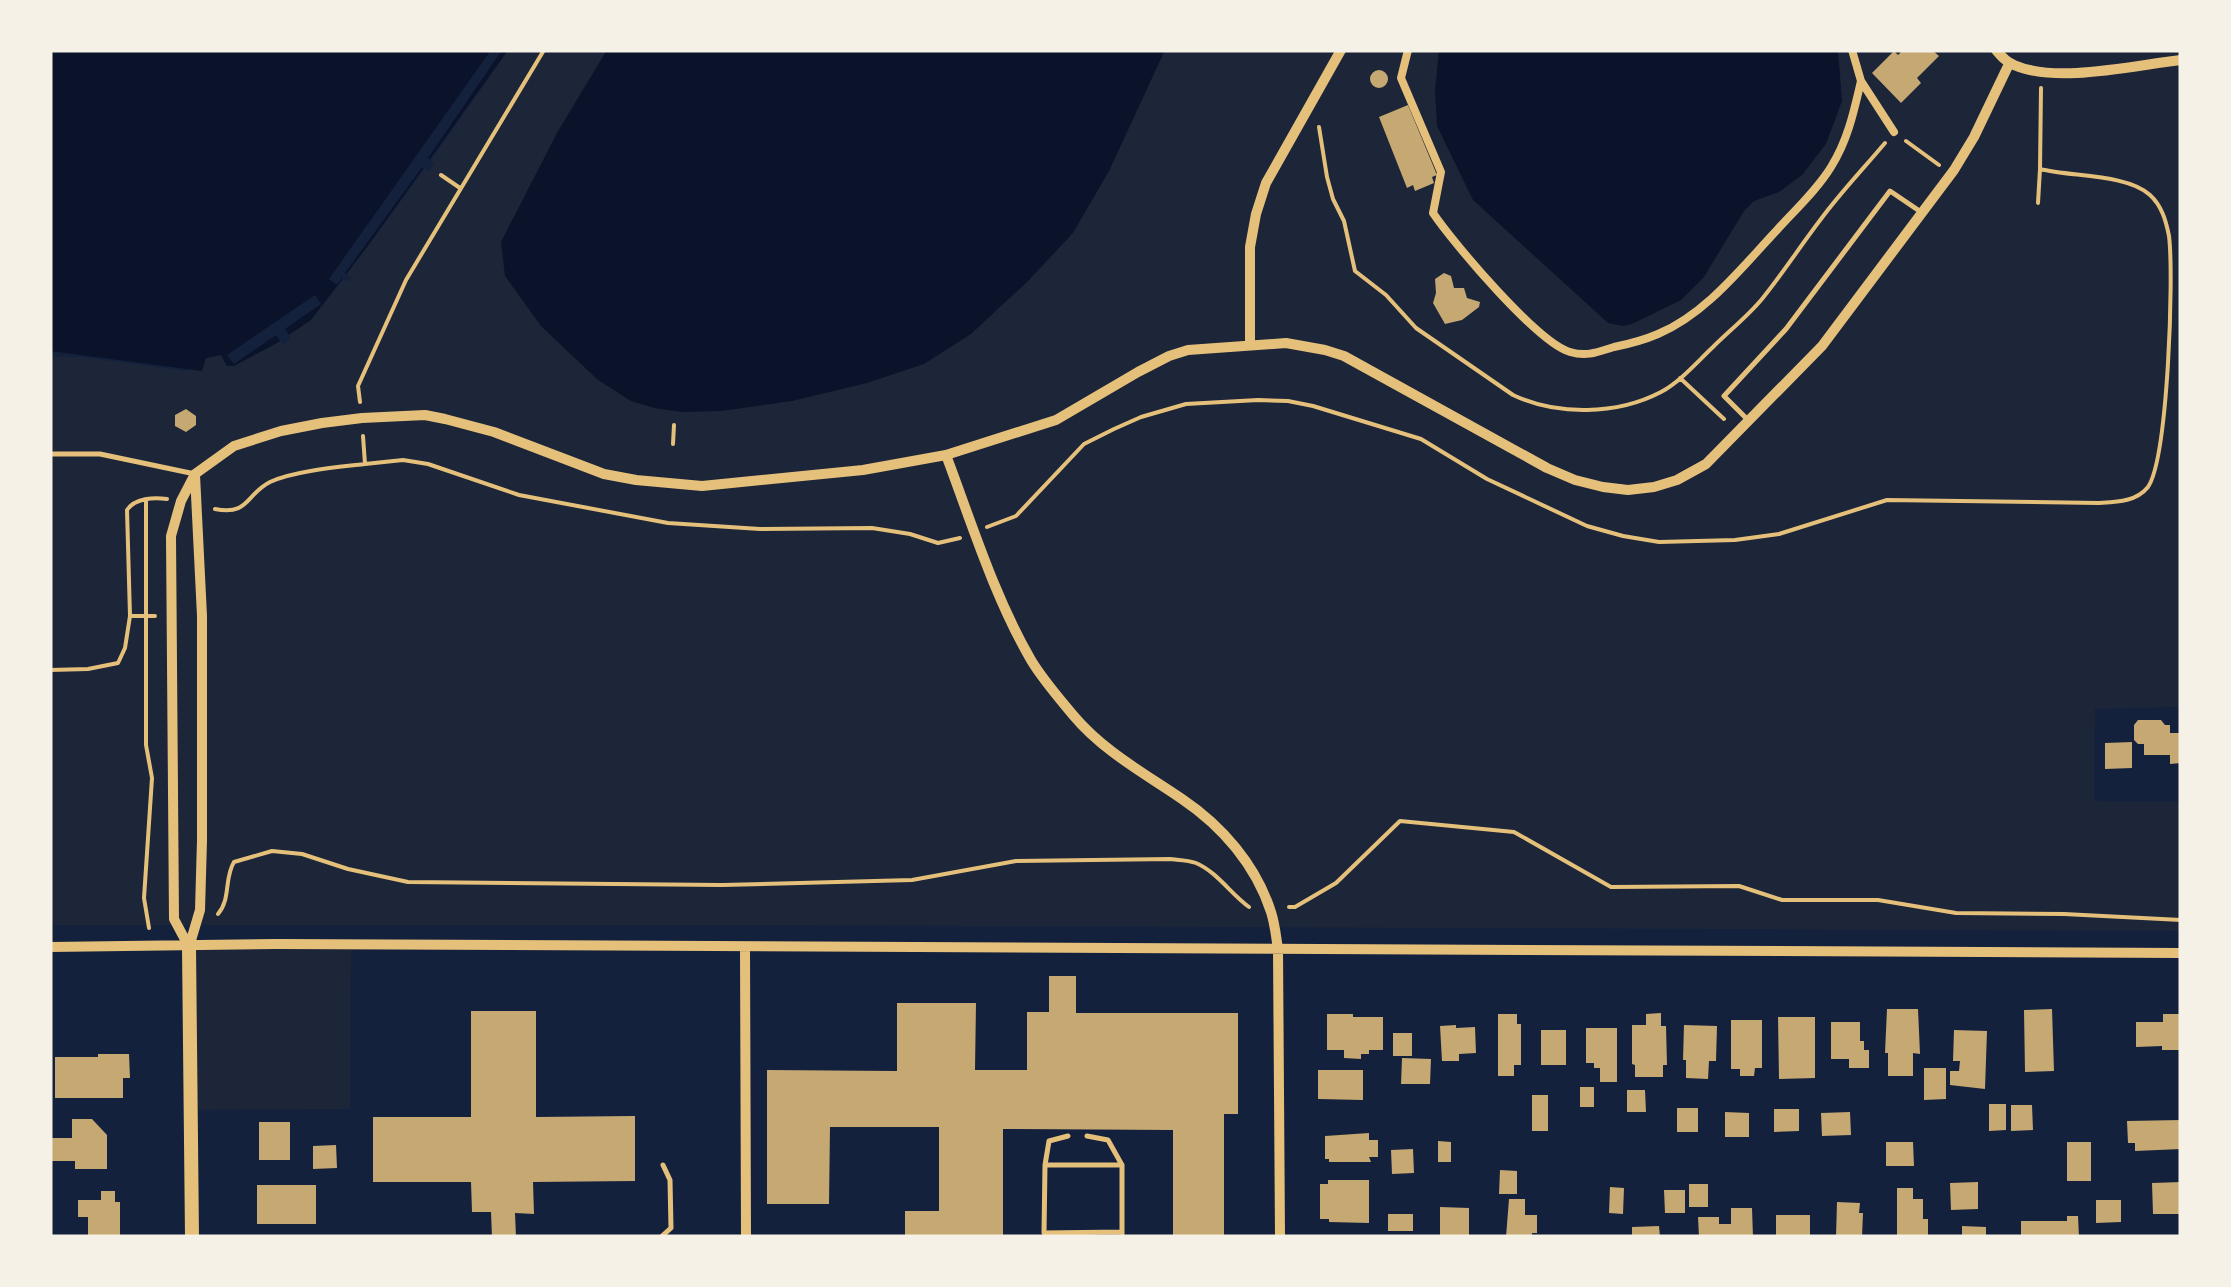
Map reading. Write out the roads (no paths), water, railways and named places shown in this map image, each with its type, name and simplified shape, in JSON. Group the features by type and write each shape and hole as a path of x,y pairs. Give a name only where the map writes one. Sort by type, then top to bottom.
{"street":[{"path":"1250,344 1250,247 1256,214 1266,183 1342,50"},
{"path":"1408,50 1400,78 1441,172 1433,213 1455,244 1553,345 1589,355 1662,333 1702,306 1738,271 1831,168 1848,135 1861,81"},
{"path":"1852,50 1861,81 1894,132"},
{"path":"1996,50 2009,64 2041,72 2066,73 2181,60"},
{"path":"190,947 174,919 170,554 181,501 195,474 234,446 322,423 425,416 494,432 604,474 702,486 749,482 863,470 946,455 1056,420 1169,356 1188,350 1286,343 1344,356 1574,480 1628,490 1654,487 1706,464 1822,346 1951,174 1974,137 2009,64"},
{"path":"946,455 1033,664 1076,719 1100,742 1214,824 1251,869 1269,907 1278,949 1280,1237"},
{"path":"192,1237 190,947 200,910 202,840 202,616 195,474"},
{"path":"50,947 278,944 2181,952"},
{"path":"745,948 746,1237"}],"lane":[{"path":"1749,421 1724,396 1786,329 1890,190 1922,212"},
{"path":"50,454 100,454 195,474"},
{"path":"1068,1136 1049,1141 1044,1233 1122,1234 1122,1165 1108,1140 1088,1136"},
{"path":"661,1237 671,1228 670,1180 663,1165"},
{"path":"1045,1165 1122,1165"}]}
